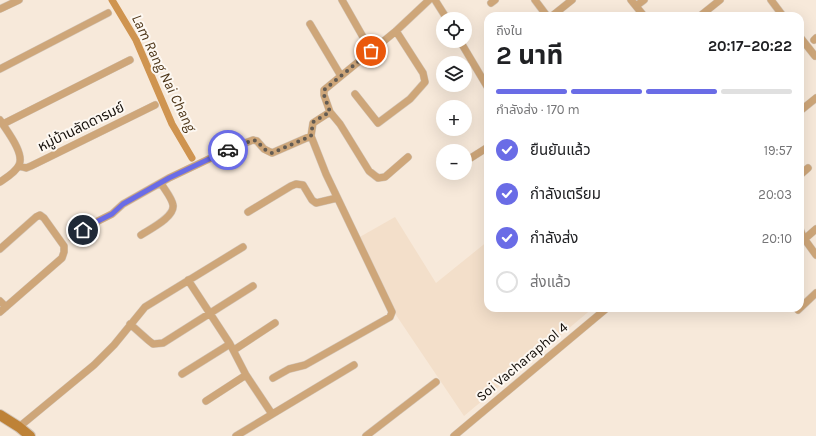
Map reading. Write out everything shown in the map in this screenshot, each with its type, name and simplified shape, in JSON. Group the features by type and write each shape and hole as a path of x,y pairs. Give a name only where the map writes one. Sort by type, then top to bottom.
{"street":[{"path":"0,9 18,0"},
{"path":"342,0 371,51"},
{"path":"408,158 385,177 378,178 369,171 340,124 330,112 324,95 324,90 396,31 429,0"},
{"path":"435,0 443,12"},
{"path":"535,0 544,12"},
{"path":"557,12 572,0"},
{"path":"631,0 641,12"},
{"path":"636,6 644,0"},
{"path":"705,12 720,0"},
{"path":"771,0 780,12"},
{"path":"0,69 108,13"},
{"path":"310,24 340,76"},
{"path":"355,94 378,123 410,98 425,82 423,73 396,31"},
{"path":"804,42 815,56"},
{"path":"464,48 484,81"},
{"name":"หมู่บ้านลัดดารมย์","path":"130,60 1,122 18,149 21,159 19,166 26,168 31,166 155,105"},
{"path":"804,108 816,98"},
{"path":"273,378 289,369 305,365 391,315 392,310 337,198 311,136 313,122 330,112"},
{"path":"72,238 94,223 112,214 123,204 161,182 232,148 253,140 257,141 264,149 272,153 311,136"},
{"path":"472,157 484,150"},
{"path":"0,182 19,166"},
{"path":"804,172 808,168"},
{"path":"141,235 165,220 173,209 173,204 161,182"},
{"path":"248,212 296,184 303,186 312,200 316,203 337,198"},
{"path":"0,249 40,215 44,218 64,246 62,258 3,310 0,302"},
{"path":"804,239 816,229"},
{"path":"804,243 816,255"},
{"path":"19,427 94,365 114,345 145,307 243,247"},
{"path":"188,280 232,347 246,375 272,414"},
{"path":"130,324 153,344 163,343 253,286"},
{"path":"804,304 816,293"},
{"name":"Soi Vacharaphol 4","path":"454,436 602,312"},
{"path":"182,374 275,324"},
{"path":"236,436 354,365"},
{"path":"206,401 246,375"},
{"path":"366,436 436,382"},
{"path":"0,415 30,436"}],"shaded area":[{"path":"395,217 436,283 484,244 484,312 588,312 464,416 396,315 358,238"}],"waterway":[{"name":"Lam Rang Nai Chang","path":"112,0 136,40 172,124 192,158"}],"way so far":[{"path":"228,150 253,140 257,141 264,149 272,153 311,136 313,122 330,112 324,95 324,90 371,51"}],"route":[{"path":"83,230 112,214 123,204 169,178 228,150"}]}
